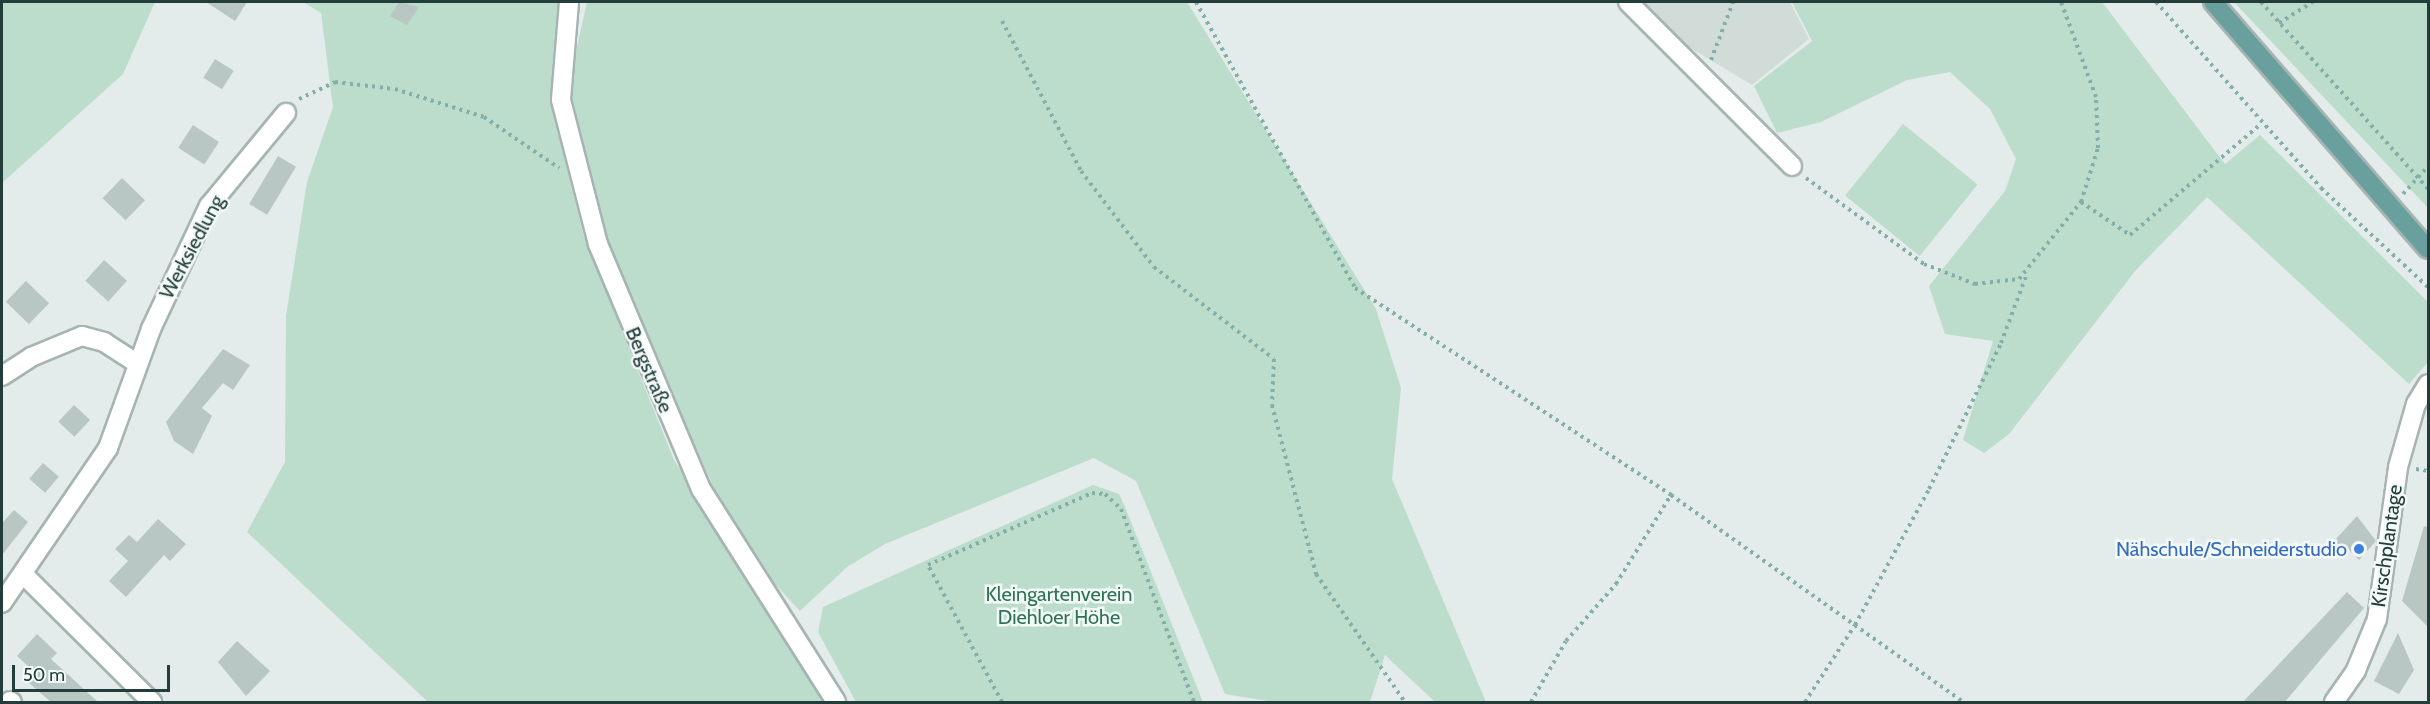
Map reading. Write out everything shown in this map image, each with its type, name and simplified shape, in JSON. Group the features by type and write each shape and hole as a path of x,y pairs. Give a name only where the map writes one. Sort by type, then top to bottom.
{"main road":[{"path":"2213,2 2428,249"}],"street":[{"name":"Bergstraße","path":"569,2 561,100 580,184 597,244 686,458 836,702"},
{"path":"1628,2 1702,72 1792,166"},
{"name":"Werksiedlung","path":"2,603 108,448 138,364 209,206 286,113"},
{"path":"2,376 31,357 82,336 104,342 138,364"},
{"name":"Kirschplantage","path":"2334,702 2356,670 2377,619 2398,467 2416,405 2428,384"},
{"path":"23,574 152,702"}],"path":[{"path":"1196,2 1355,288 1671,495 1963,702"},
{"path":"1702,72 1733,2"},
{"path":"1805,702 1855,625 1966,418 2028,273 2081,202 2098,148 2100,121 2089,70 2061,2"},
{"path":"2156,2 2261,124 2392,257 2428,287"},
{"path":"2261,2 2428,189"},
{"path":"2279,23 2313,2"},
{"path":"1002,21 1081,171 1154,267 1274,359 1272,405 1316,574 1405,702"},
{"path":"286,113 320,85 395,88 484,117 580,184"},
{"path":"2081,202 2130,235 2261,124"},
{"path":"1792,166 1924,264 1990,286 2009,284 2028,273"},
{"path":"2391,208 2428,166"},
{"path":"1002,702 928,566 1092,493 1105,494 1121,509 1194,702"},
{"path":"1531,702 1566,641 1616,584 1671,495"}],"shaded area":[{"path":"1636,2 1790,2 1809,39 1752,85 1689,47"}],"green space":[{"path":"2,2 155,2 123,74 2,183"},
{"path":"303,2 562,2 553,83 569,83 587,2 1187,2 1376,309 1401,388 1392,479 1486,702 1435,702 1385,655 1370,702 1273,702 1225,694 1136,481 1094,458 885,544 847,567 800,611 775,584 715,490 672,397 606,240 568,88 551,88 552,109 584,237 674,460 827,702 428,702 247,532 285,462 286,316 307,182 333,107 321,13"},
{"path":"1792,2 2102,2 2225,164 2260,135 2428,302 2428,362 2409,384 2207,197 2136,270 2009,434 1984,453 1963,440 1993,341 1945,334 1929,286 2005,191 2016,159 1990,109 1950,72 1907,80 1821,122 1777,133 1754,86 1812,41"},
{"path":"2234,2 2428,2 2428,208"},
{"path":"1903,124 1978,184 1920,256 1845,195"},
{"name":"Kleingartenverein Diehloer Höhe","path":"1093,485 1119,494 1203,702 856,702 818,632 823,607"}],"building":[{"path":"206,2 247,2 235,21"},
{"path":"399,2 419,7 407,25 390,16"},
{"path":"215,59 234,71 222,89 203,78"},
{"path":"193,125 219,142 204,165 178,148"},
{"path":"278,156 296,167 267,215 249,204"},
{"path":"122,178 145,200 126,220 103,198"},
{"path":"104,260 127,281 108,302 85,281"},
{"path":"26,281 49,303 29,324 6,302"},
{"path":"223,349 250,365 233,390 223,383 202,408 212,416 193,454 174,441 166,422"},
{"path":"74,405 90,420 74,437 58,422"},
{"path":"43,463 59,477 45,493 29,479"},
{"path":"14,510 28,522 2,555 2,523"},
{"path":"2357,516 2376,541 2359,560 2346,547 2324,552"},
{"path":"158,519 186,544 170,561 164,555 126,597 109,581 128,561 115,549 129,535 137,542"},
{"path":"2424,526 2428,527 2428,627 2402,601"},
{"path":"2347,592 2364,608 2285,702 2243,702"},
{"path":"2398,633 2414,670 2399,694 2374,681"},
{"path":"37,634 57,653 51,659 98,702 51,702 28,682 36,673 17,656"},
{"path":"237,641 270,671 246,696 218,662"}],"place":[{"name":"Nähschule/Schneiderstudio","path":"2359,549"}]}
